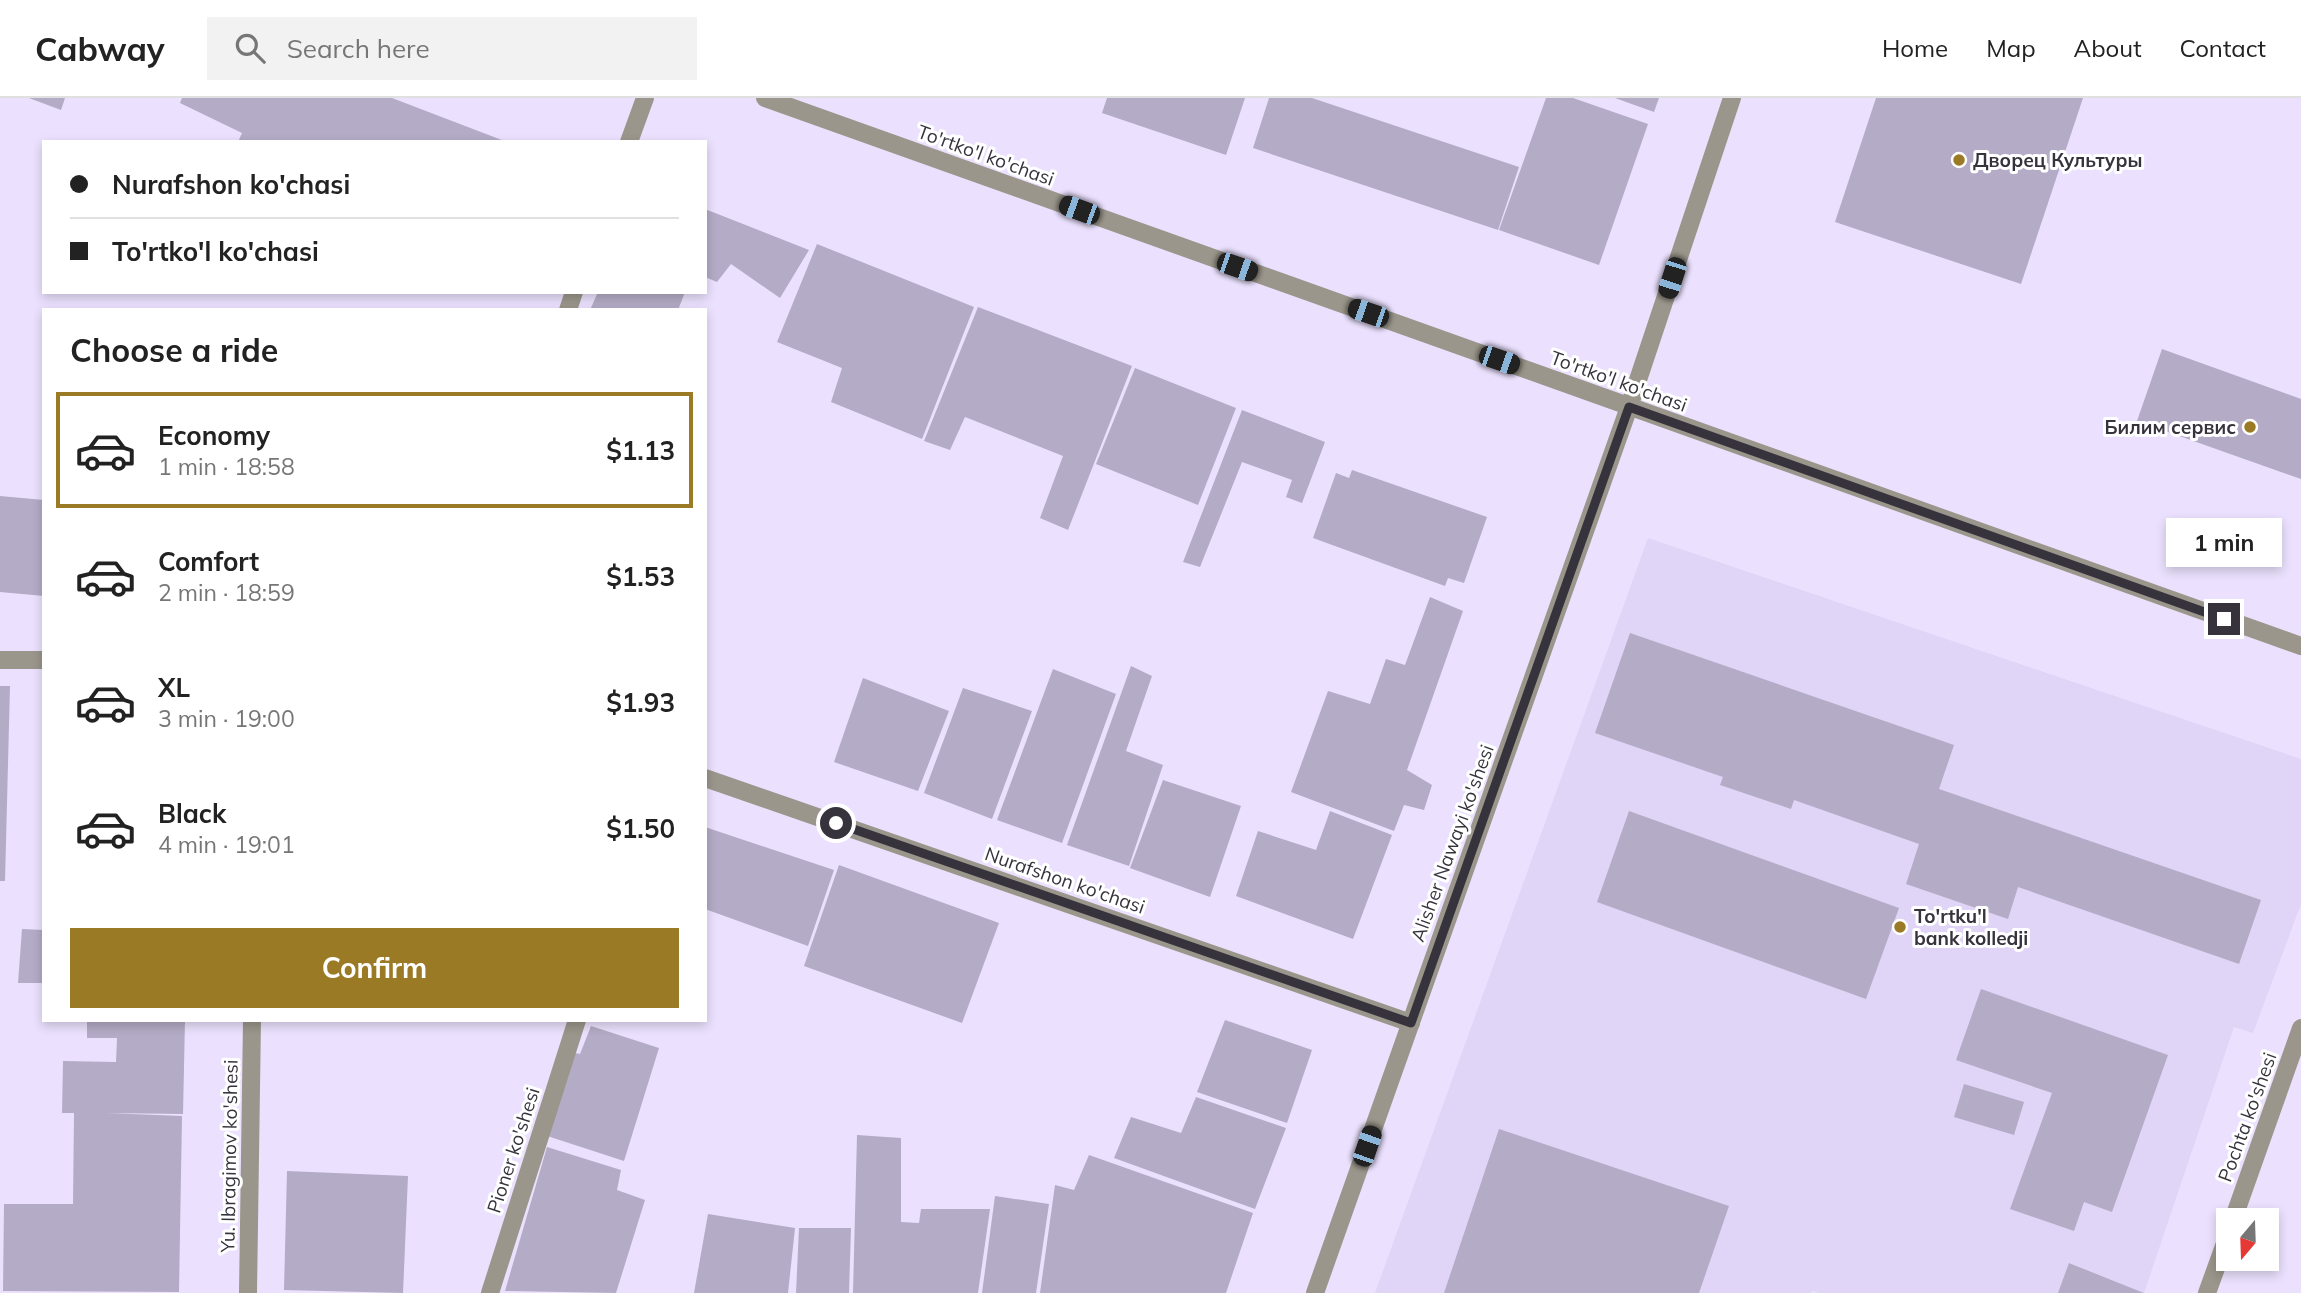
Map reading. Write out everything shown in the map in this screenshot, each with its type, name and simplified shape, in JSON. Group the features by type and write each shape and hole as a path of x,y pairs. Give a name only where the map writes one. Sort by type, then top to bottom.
{"street":[{"path":"630,140 645,98"},
{"name":"To'rtko'l ko'chasi","path":"765,98 2301,646"},
{"name":"Alisher Nawayi ko'shesi","path":"1315,1293 1629,407 1732,98"},
{"path":"0,660 42,660"},
{"name":"Nurafshon ko'chasi","path":"707,779 1411,1023"},
{"name":"Yu. Ibragimov ko'shesi","path":"248,1293 252,1022"},
{"name":"Pioner ko'shesi","path":"490,1293 576,1022"},
{"name":"Pochta ko'shesi","path":"2237,1208 2301,1028"},
{"path":"2207,1293 2216,1268"}],"shaded area":[{"name":"To'rtku'l bank kolledji","path":"1648,538 2301,759 2301,904 2253,1033 2234,1027 2144,1293 2070,1263 2058,1293 1375,1293"}],"building":[{"path":"29,98 65,98 61,110"},
{"path":"182,98 392,98 502,140 239,140 242,133 180,103"},
{"path":"1107,98 1245,98 1226,155 1102,113"},
{"path":"1269,98 1312,98 1519,167 1498,230 1253,148"},
{"path":"1546,98 1573,98 1648,124 1599,265 1499,230"},
{"path":"1615,98 1659,98 1654,112"},
{"name":"Дворец Культуры","path":"1876,98 2083,98 2021,284 1835,222"},
{"path":"707,210 809,250 780,298 731,264 717,282 707,278"},
{"path":"817,244 974,307 922,439 831,402 842,368 777,342"},
{"path":"597,294 684,294 679,308 591,308"},
{"path":"978,307 1132,366 1068,530 1040,518 1063,456 965,417 950,450 924,441"},
{"path":"2162,349 2301,399 2301,479 2137,421"},
{"path":"1135,368 1236,408 1198,505 1096,464"},
{"path":"1242,410 1325,442 1302,503 1286,497 1292,480 1242,462 1200,567 1183,562"},
{"path":"1352,470 1487,517 1464,583 1448,578 1445,586 1313,538 1336,473 1349,478"},
{"path":"0,496 42,500 42,596 0,592"},
{"path":"1430,597 1463,611 1407,770 1432,785 1424,810 1404,805 1394,831 1291,792 1328,691 1370,704 1386,659 1405,665"},
{"path":"1630,633 1954,745 1939,789 2261,900 2239,964 2018,887 2008,919 1906,884 1919,844 1794,800 1791,809 1720,785 1723,777 1595,733"},
{"path":"1131,666 1152,676 1126,751 1163,765 1129,866 1067,845"},
{"path":"1053,669 1116,694 1062,843 997,820"},
{"path":"863,678 949,711 918,791 834,762"},
{"path":"0,686 10,686 5,881 0,881"},
{"path":"963,688 1032,711 992,819 924,793"},
{"path":"1163,780 1241,806 1210,897 1130,868"},
{"path":"1330,811 1392,835 1353,939 1236,896 1258,831 1316,850"},
{"path":"1629,811 1899,908 1866,999 1597,902"},
{"path":"707,828 834,870 808,946 707,910"},
{"path":"839,865 999,923 962,1023 804,966"},
{"path":"22,929 42,930 42,983 18,983"},
{"path":"1981,989 2168,1055 2112,1212 2084,1202 2074,1231 2010,1209 2052,1093 1956,1060"},
{"path":"1225,1020 1312,1050 1287,1123 1197,1092"},
{"path":"87,1022 185,1022 183,1114 106,1113 182,1116 179,1292 3,1291 4,1204 73,1204 74,1113 62,1113 63,1061 116,1062 117,1038 87,1038"},
{"path":"591,1026 659,1048 624,1161 535,1132 561,1050 580,1054"},
{"path":"1964,1084 2024,1102 2014,1135 1954,1117"},
{"path":"1196,1097 1286,1128 1255,1209 1114,1158 1131,1117 1181,1133"},
{"path":"1499,1129 1729,1206 1699,1293 1444,1293"},
{"path":"857,1135 901,1138 901,1222 919,1223 921,1209 990,1209 978,1293 853,1293"},
{"path":"547,1147 621,1170 617,1190 645,1200 616,1293 505,1291"},
{"path":"1089,1155 1253,1213 1226,1293 1040,1293 1055,1185 1074,1190"},
{"path":"287,1171 408,1176 403,1293 284,1290"},
{"path":"995,1196 1049,1204 1036,1293 982,1293"},
{"path":"708,1214 795,1228 788,1293 694,1293"},
{"path":"799,1228 851,1228 849,1293 796,1293"},
{"path":"2069,1263 2144,1293 2058,1293"}],"place":[{"name":"Дворец Культуры","path":"1959,160"},
{"name":"Билим сервис","path":"2250,427"},
{"name":"To'rtku'l bank kolledji","path":"1900,927"}],"route":[{"path":"836,823 1411,1023 1629,407 2224,619"}]}
